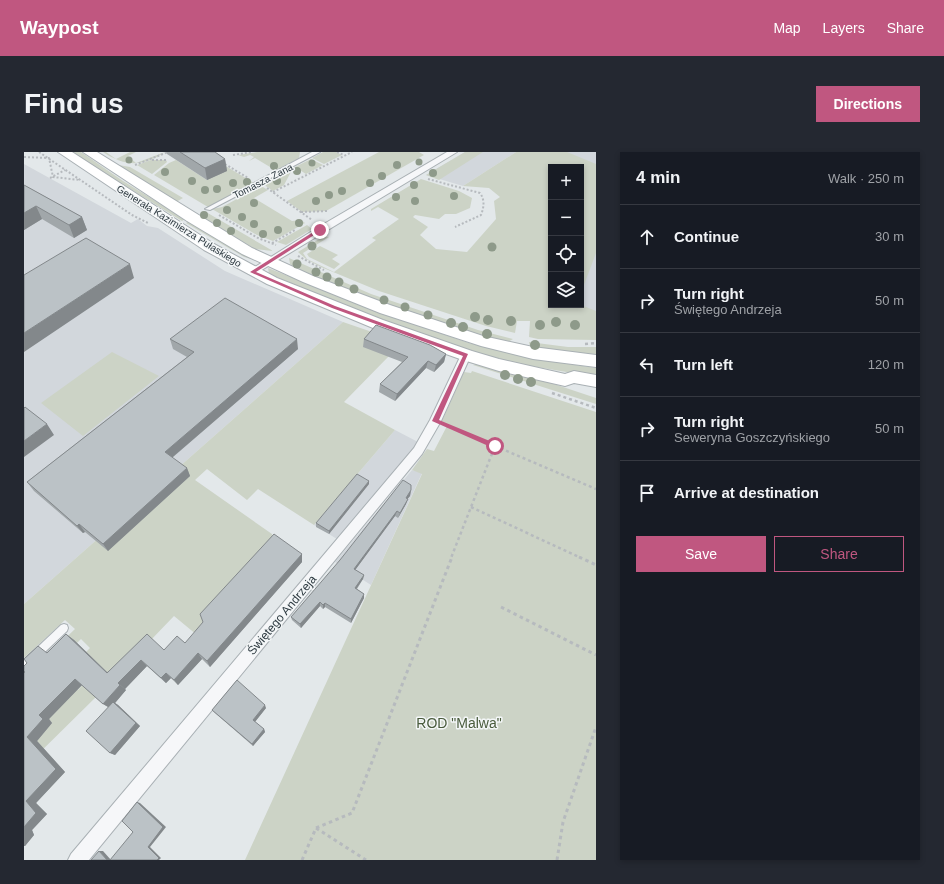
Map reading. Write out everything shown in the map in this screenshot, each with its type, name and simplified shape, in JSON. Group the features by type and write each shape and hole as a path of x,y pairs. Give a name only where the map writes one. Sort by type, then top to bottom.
{"main road":[{"name":"Generała Kazimierza Pułaskiego","path":"64,152 209,247 252,272 333,307 466,355 499,365 565,380 574,377 596,381"},
{"name":"Generała Kazimierza Pułaskiego","path":"89,152 192,218 269,262 346,294 463,336 533,353 596,361"},
{"path":"565,380 574,387 596,394"}],"street":[{"name":"Tomasza Zana","path":"208,209 317,152"},
{"path":"252,272 453,152"},
{"name":"Świętego Andrzeja","path":"77,860 386,492 418,451 435,421 466,355"}],"lane":[{"path":"24,666 64,628"}],"path":[{"path":"40,152 140,220"},
{"path":"135,165 168,152"},
{"path":"233,155 252,152"},
{"path":"337,152 344,156"},
{"path":"273,192 352,152"},
{"path":"24,157 49,158"},
{"path":"49,158 53,177"},
{"path":"150,160 167,160"},
{"path":"222,163 273,192 312,220"},
{"path":"50,178 66,170"},
{"path":"414,175 480,193 483,197 484,203 481,215 456,227"},
{"path":"53,177 81,180"},
{"path":"301,212 328,212"},
{"path":"435,421 596,489"},
{"path":"302,860 316,828 352,813 495,446"},
{"path":"471,507 596,565"},
{"path":"501,607 596,655"},
{"path":"557,860 563,822 596,727"},
{"path":"316,828 366,860"}],"shaded area":[{"path":"465,152 516,152 463,186 426,175"},
{"path":"546,152 596,152 596,168"},
{"path":"24,164 131,223 138,219 147,226 158,228 225,271 343,322 24,604"},
{"path":"596,238 596,319 576,308 584,308 584,269"},
{"path":"395,430 418,442 337,539 314,525"},
{"path":"412,470 422,473 371,585 335,562"}],"green space":[{"path":"71,152 81,152 123,181 185,219 182,221"},
{"path":"103,152 106,152 116,159"},
{"path":"130,152 136,152 128,156 136,163 127,163 116,159"},
{"path":"165,152 157,157 141,163 136,163"},
{"path":"257,152 300,152 299,158 271,173 269,173 275,170 255,158 249,161 254,157 250,155 244,157 238,155"},
{"path":"323,152 336,152 342,155 324,164 312,158"},
{"path":"379,152 419,152 424,155 326,211 302,212 287,201"},
{"path":"465,152 483,152 439,180 426,175"},
{"path":"516,152 567,152 596,164 596,253 584,285 584,164 548,164 548,308 584,308 584,306 596,311 596,340 538,339 529,337 530,321 517,321 515,333 486,326 379,291 321,267 306,259 298,252 324,236 329,237 303,253 307,259 334,272 376,240 372,238 399,219 378,207 371,211 371,209 421,179 459,191 472,198 470,208 456,214 445,214 439,219 415,215 413,217 428,227 420,235 436,249 467,252 496,219 494,201 500,197 489,188 463,186"},
{"path":"311,159 323,165 306,174 295,167"},
{"path":"151,160 166,160 167,162 152,174 137,165"},
{"path":"176,160 207,180 224,165 254,183 208,207 154,175 169,163"},
{"path":"113,164 130,167 183,198 176,202"},
{"path":"293,168 284,185 273,191 263,184"},
{"path":"261,186 268,190 254,198 292,221 301,220 305,223 273,241 257,235 212,209 222,207"},
{"path":"206,212 273,251 255,249 199,216"},
{"path":"189,221 251,259 244,257 186,223"},
{"path":"307,225 312,229 286,245 277,242"},
{"path":"320,246 338,255 332,259 340,264 334,269 309,257 307,254"},
{"path":"289,258 371,294 478,330 513,339 508,342 481,335 400,309 295,268 290,264"},
{"path":"268,268 387,315 469,343 536,359 596,368 596,377 525,365 466,350 381,320 269,274"},
{"path":"343,322 375,333 389,356 344,402 395,430 314,525 258,489 247,500 207,469 195,480 272,534 275,544 220,654 174,616 97,696 24,768 24,752 52,723 48,719 75,688 78,690 86,681 86,652 90,648 81,639 77,643 49,654 75,629 65,620 24,658 24,604"},
{"path":"529,342 568,347 596,347 596,354 530,348"},
{"path":"112,352 159,376 83,436 41,403"},
{"path":"477,364 539,379 596,398 596,404 473,365"},
{"name":"ROD \"Malwa\"","path":"472,371 596,412 596,860 245,860 422,474 412,470 427,449 434,451 447,426 441,423 464,372 471,373"}],"building":[{"path":"180,152 215,152 225,159 205,168"},
{"path":"24,185 82,217 69,225 36,206 24,213"},
{"path":"86,238 130,264 24,333 24,275"},
{"path":"225,298 297,339 165,452 187,468 103,544 79,524 77,526 27,482 194,352 170,339"},
{"path":"376,325 430,345 446,354 436,365 428,361 397,394 380,384 408,357 364,339"},
{"path":"25,407 47,424 24,441 24,408"},
{"path":"357,474 369,481 329,531 316,523"},
{"path":"403,480 411,485 411,490 406,498 408,499 400,513 397,511 354,569 364,575 355,588 364,594 351,619 325,603 323,605 320,602 300,624 291,617 340,560"},
{"path":"274,534 302,554 207,661 198,653 174,680 166,673 161,678 141,660 118,683 120,685 103,704 75,679 39,715 43,719 27,737 56,769 26,801 36,813 24,827 24,666 27,663 24,659 38,646 47,653 66,634 107,673 147,634 164,650 177,636 185,643 203,622 200,614"},
{"path":"237,680 265,705 253,720 264,729 252,744 212,710"},
{"path":"113,702 136,723 110,753 86,731"},
{"path":"137,802 163,827 148,847 159,858 157,860 110,860 133,832 122,821"},
{"path":"99,851 107,860 91,860"}],"route":[{"path":"320,230 252,272 333,307 466,355 435,421 495,446"}]}
